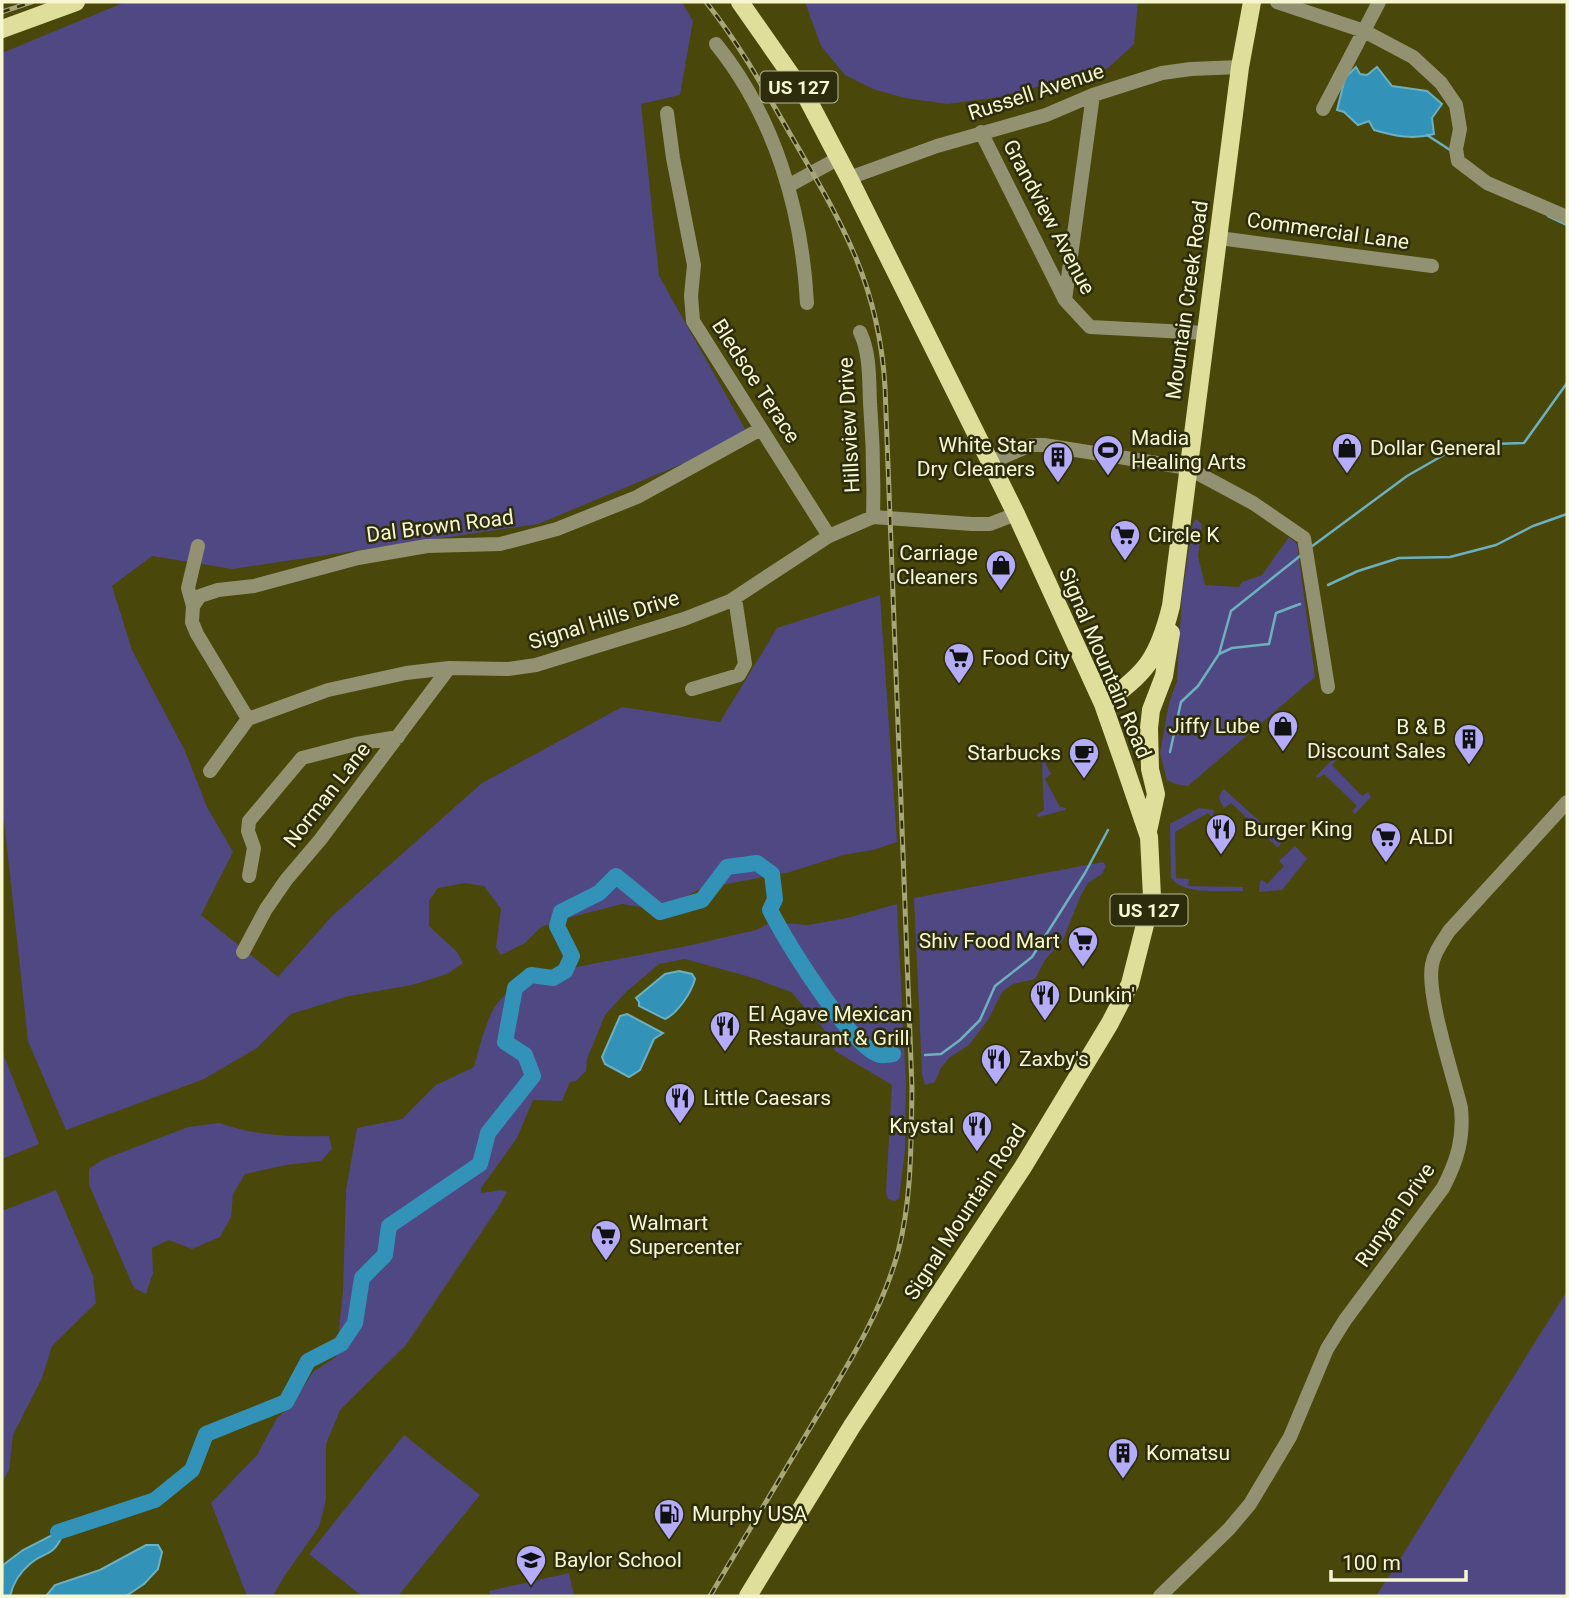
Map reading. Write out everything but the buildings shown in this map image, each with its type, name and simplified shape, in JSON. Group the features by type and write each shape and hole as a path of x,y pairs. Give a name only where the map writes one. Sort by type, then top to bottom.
{"main road":[{"path":"2,29 76,2"},
{"name":"Signal Mountain Road","path":"740,2 807,98 1016,514 1103,704 1147,831 1152,897 1130,984 1110,1023 1023,1167 852,1426 748,1596"},
{"name":"Mountain Creek Road","path":"1103,704 1143,672 1164,635 1171,606 1240,67 1252,2"},
{"path":"1147,831 1156,794 1150,769 1149,728 1168,656 1171,606"}],"street":[{"path":"1277,2 1364,31 1413,57 1441,83 1456,105 1460,129 1456,149 1458,161 1487,183 1567,217"},
{"path":"1323,109 1379,2"},
{"path":"716,44 735,67 764,120 788,186 805,266 807,303"},
{"name":"Russell Avenue","path":"849,178 981,132 1046,115 1093,95 1161,73 1240,67"},
{"path":"1065,300 1093,95"},
{"name":"Bledsoe Terace","path":"667,113 694,265 691,296 693,321 829,536"},
{"name":"Grandview Avenue","path":"981,132 1065,300 1090,327 1206,333"},
{"path":"788,186 839,158"},
{"name":"Commercial Lane","path":"1219,238 1432,266"},
{"name":"Hillsview Drive","path":"860,332 865,342 868,363 874,478 873,517"},
{"name":"Dal Brown Road","path":"193,606 200,596 218,590 254,586 358,558 427,546 500,544 557,529 637,497 761,429"},
{"path":"991,462 1031,445 1044,445 1188,468 1253,503 1304,538 1328,687"},
{"name":"Signal Hills Drive","path":"248,719 328,690 406,673 449,668 508,669 536,665 628,634 684,619 735,598 829,536 873,517 990,524 1016,514"},
{"path":"198,546 188,588 193,606 192,622 197,635 248,719 210,771"},
{"path":"692,689 739,675 745,663 735,598"},
{"name":"Norman Lane","path":"243,952 272,899 449,668"},
{"path":"249,876 254,848 248,831 249,821 302,758 356,744 398,737"},
{"name":"Runyan Drive","path":"1160,1596 1229,1529 1250,1504 1290,1437 1327,1349 1345,1320 1443,1188 1454,1167 1460,1151 1463,1129 1461,1108 1431,987 1432,965 1436,952 1449,931 1567,802"}],"shaded area":[{"path":"125,2 682,2 693,21 680,95 641,104 659,276 749,436 538,524 232,569 152,556 112,586 132,650 185,751 207,807 233,852 201,915 278,977 332,916 482,783 622,707 720,722 777,628 880,595 897,842 790,872 700,889 675,902 640,907 622,904 575,916 541,927 525,943 501,955 496,947 501,909 484,886 465,883 438,888 429,901 429,926 457,952 463,963 447,974 412,985 349,996 291,1014 257,1048 204,1079 66,1130 28,1041 2,802 2,53"},
{"path":"805,2 1138,2 1134,44 1108,68 999,97 947,104 905,98 873,89 845,75 821,46"},
{"path":"1196,519 1202,524 1198,556 1205,585 1239,587 1242,582 1262,575 1289,537 1297,544 1315,677 1188,786 1167,780 1160,753 1169,703 1177,681 1182,594 1193,523"},
{"path":"1038,757 1043,759 1051,774 1045,779 1060,807 1066,808 1039,817 1036,815 1044,810 1042,763 1035,761"},
{"path":"1335,757 1332,765 1362,796 1368,792 1371,797 1355,814 1352,811 1357,806 1324,774 1318,778 1316,776"},
{"path":"1224,789 1281,841 1280,846 1277,847 1231,803 1224,808 1220,794"},
{"path":"1199,808 1214,810 1213,818 1208,813 1175,832 1176,878 1189,879 1188,886 1243,887 1243,891 1195,890 1177,884 1171,878 1170,824"},
{"path":"1295,846 1307,859 1282,890 1259,892 1260,881 1263,880 1267,884 1284,866 1279,861"},
{"path":"1103,862 1106,866 1102,874 1088,883 1063,940 1045,960 1035,979 1013,984 1002,992 988,1020 969,1045 949,1058 935,1082 925,1085 922,1074 914,898"},
{"path":"897,904 906,1084 905,1150 899,1199 888,1199 886,1192 892,1085 835,1051 824,1029 791,992 750,977 685,959 659,964 625,993 605,1015 587,1059 586,1071 576,1081 570,1082 562,1101 533,1100 517,1138 481,1188 481,1193 501,1190 507,1192 501,1203 406,1345 340,1410 326,1444 326,1500 319,1527 273,1596 247,1596 211,1503 257,1455 277,1418 291,1406 313,1372 336,1357 343,1291 346,1190 357,1128 402,1119 436,1085 474,1067 493,1011 497,1003 510,992 538,982 563,979 576,967 687,946 756,930 771,922 808,925 847,918"},
{"path":"2,1041 4,1056 39,1144 2,1159"},
{"path":"219,1123 274,1135 329,1136 332,1149 321,1161 245,1174 233,1194 231,1217 220,1237 192,1249 169,1240 152,1248 153,1273 146,1294 134,1288 89,1185 89,1169 102,1160 188,1127"},
{"path":"56,1190 93,1276 96,1303 52,1346 42,1378 13,1435 9,1470 2,1483 2,1211"},
{"path":"1567,1291 1567,1596 1376,1596 1400,1559"},
{"path":"404,1435 480,1495 398,1596 362,1596 309,1554"},
{"path":"569,1573 574,1596 491,1596 489,1591"}],"water":[{"path":"1356,67 1360,74 1367,75 1377,67 1392,86 1427,91 1442,104 1432,118 1434,134 1412,137 1389,134 1374,130 1369,121 1358,125 1344,112 1337,110 1345,78"},
{"path":"679,971 692,974 695,979 675,1012 665,1019 639,1006 636,998 665,974"},
{"path":"627,1014 663,1033 654,1039 640,1070 629,1077 605,1064 602,1057 620,1016"},
{"path":"58,1532 61,1538 55,1548 24,1570 15,1582 10,1596 2,1596 3,1565 23,1550"},
{"path":"146,1545 158,1545 162,1552 158,1569 144,1584 126,1596 46,1596 55,1585 100,1570"}],"waterway":[{"path":"1427,135 1450,150"},
{"path":"1548,216 1567,225"},
{"path":"1311,547 1407,476 1461,445 1524,443 1567,383"},
{"path":"1328,585 1358,571 1399,558 1450,557 1496,545 1533,526 1567,514"},
{"path":"1170,752 1181,702 1198,686 1219,654 1231,611 1300,556"},
{"path":"1219,654 1232,648 1269,644 1276,613 1300,604"},
{"path":"925,1055 941,1054 960,1040 980,1020 995,986 1032,957 1085,873 1108,830"},
{"path":"58,1532 155,1500 192,1470 206,1434 286,1402 308,1361 341,1344 355,1323 362,1278 385,1255 389,1226 480,1164 488,1133 533,1076 525,1055 505,1042 515,988 531,975 553,978 565,971 572,956 557,926 561,912 599,893 616,876 660,912 702,900 727,867 757,863 772,874 775,899 770,910 818,989 864,1045 879,1055 893,1054"}],"railway":[{"path":"2,12 32,2"},
{"path":"706,2 760,82 808,164 854,253 875,315 885,387 912,1088 906,1212 891,1275 850,1361 710,1596"}],"place":[{"name":"Dollar General","path":"1347,475"},
{"name":"Madia Healing Arts","path":"1108,477"},
{"name":"White Star Dry Cleaners","path":"1058,484"},
{"name":"Circle K","path":"1125,562"},
{"name":"Carriage Cleaners","path":"1001,592"},
{"name":"Food City","path":"959,685"},
{"name":"Jiffy Lube","path":"1283,753"},
{"name":"B & B Discount Sales","path":"1469,766"},
{"name":"Starbucks","path":"1084,780"},
{"name":"Burger King","path":"1221,856"},
{"name":"ALDI","path":"1386,864"},
{"name":"Shiv Food Mart","path":"1083,968"},
{"name":"Dunkin'","path":"1045,1022"},
{"name":"El Agave Mexican Restaurant & Grill","path":"725,1053"},
{"name":"Zaxby's","path":"996,1086"},
{"name":"Little Caesars","path":"680,1125"},
{"name":"Krystal","path":"977,1153"},
{"name":"Walmart Supercenter","path":"606,1262"},
{"name":"Komatsu","path":"1123,1480"},
{"name":"Murphy USA","path":"669,1541"},
{"name":"Baylor School","path":"531,1587"}]}
